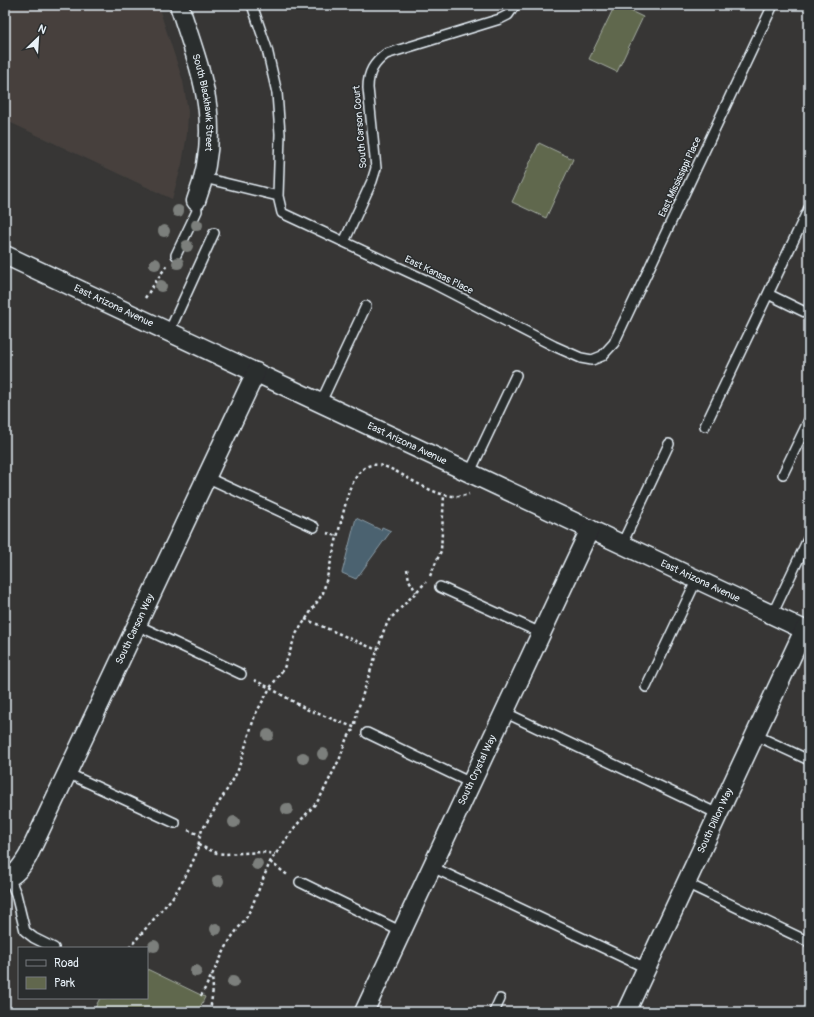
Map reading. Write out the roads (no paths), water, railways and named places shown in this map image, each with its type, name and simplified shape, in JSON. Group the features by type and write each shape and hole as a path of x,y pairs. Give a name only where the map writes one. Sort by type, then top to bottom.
{"street":[{"name":"South Blackhawk Street","path":"179,5 200,72 207,102 210,131 204,178 196,201"},
{"name":"East Arizona Avenue","path":"5,255 807,631"},
{"name":"South Carson Way","path":"7,878 19,870 28,856 256,372"},
{"name":"South Crystal Way","path":"364,1012 590,529"},
{"name":"South Dillon Way","path":"626,1012 718,814 807,631"}],"lane":[{"name":"East Kansas Place","path":"252,5 267,49 277,93 280,134 278,196 282,214 432,283 560,349 581,358 592,360 602,356"},
{"name":"South Carson Court","path":"344,242 372,181 376,168 368,88 368,79 374,65 386,54 500,19 508,15 515,5"},
{"name":"East Mississippi Place","path":"602,356 614,343 773,5"},
{"path":"204,178 278,196"},
{"path":"176,255 197,211 196,201"},
{"path":"706,426 809,208"},
{"path":"169,332 214,233"},
{"path":"768,294 809,314"},
{"path":"321,402 366,306"},
{"path":"470,472 516,376"},
{"path":"783,474 809,420"},
{"path":"622,544 669,444"},
{"path":"206,477 314,527"},
{"path":"772,615 809,537"},
{"path":"646,687 697,579"},
{"path":"440,587 541,634"},
{"path":"137,625 241,674"},
{"path":"504,712 718,814"},
{"path":"367,733 471,783"},
{"path":"756,735 809,760"},
{"path":"67,773 175,823"},
{"path":"432,867 646,968"},
{"path":"7,878 16,894 26,931 34,938 52,947"},
{"path":"300,882 402,932"},
{"path":"686,883 809,942"},
{"path":"494,1012 500,999"}],"water":[{"path":"356,518 381,530 382,527 391,531 356,579 342,573"}]}
